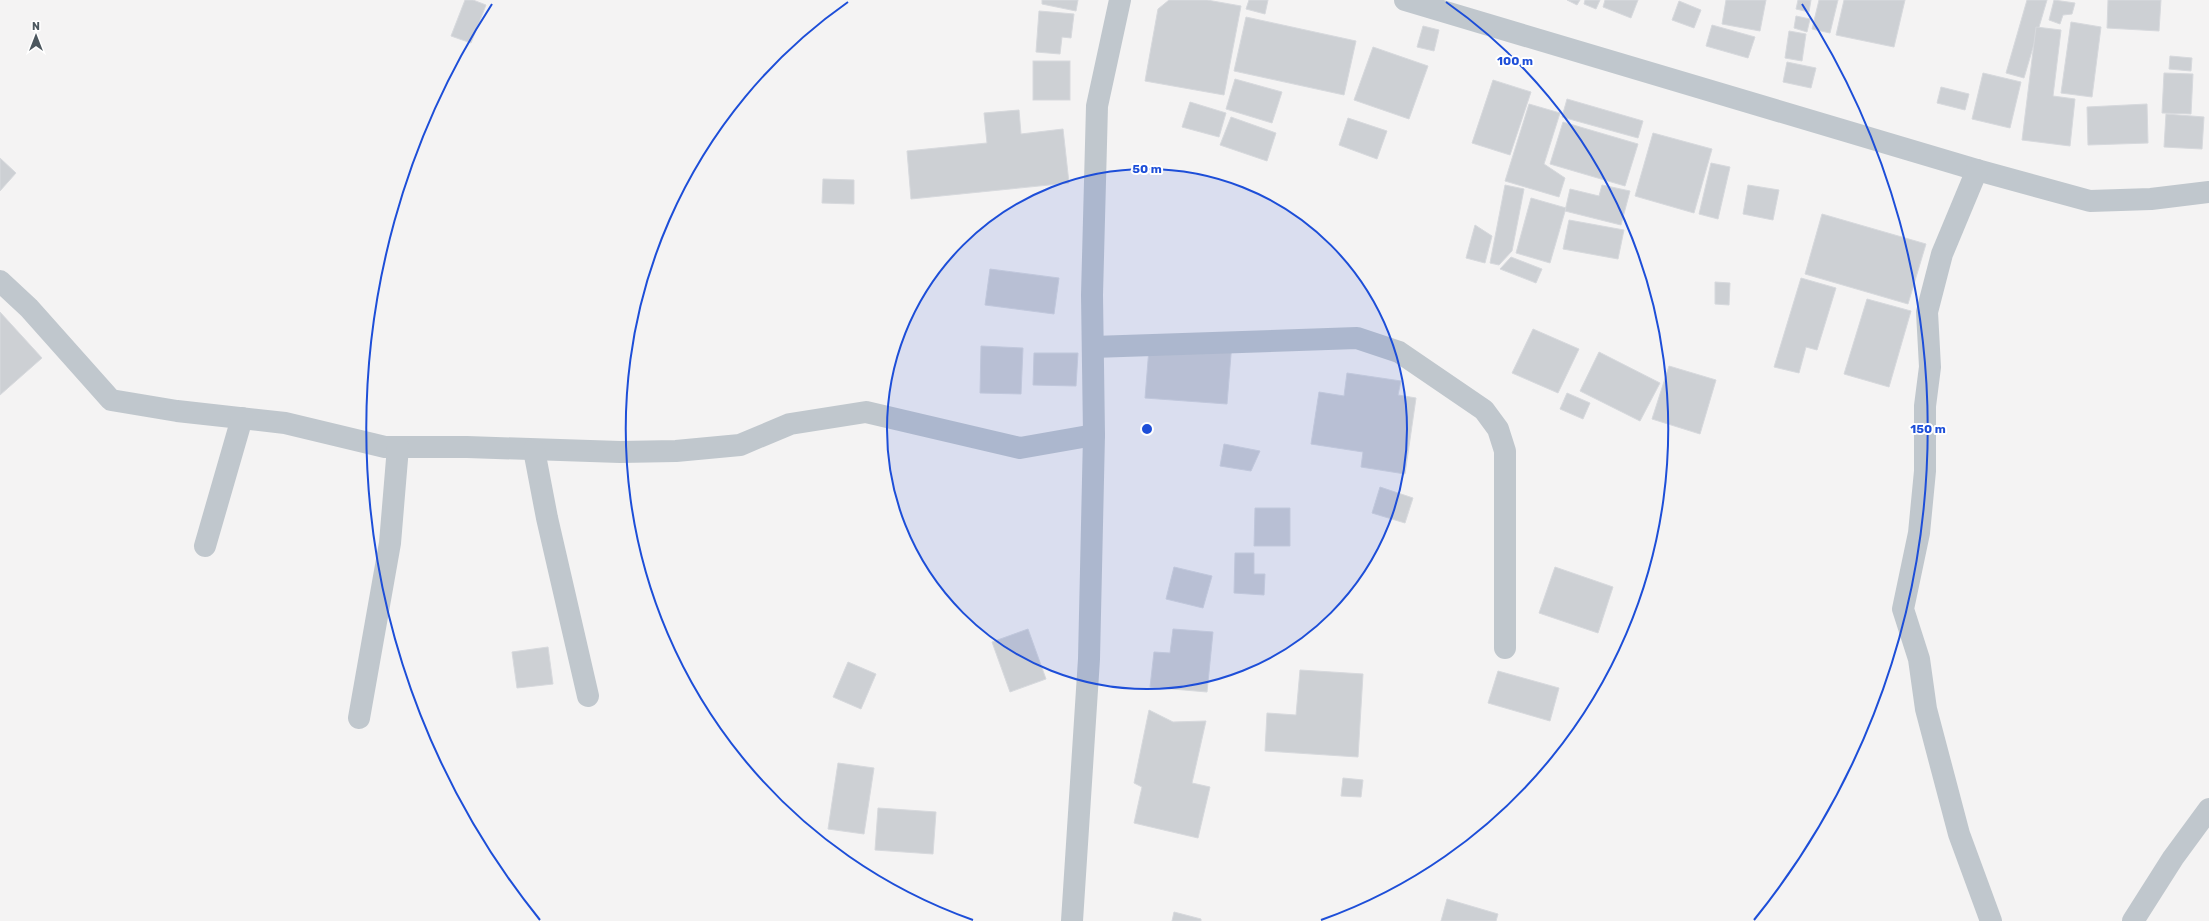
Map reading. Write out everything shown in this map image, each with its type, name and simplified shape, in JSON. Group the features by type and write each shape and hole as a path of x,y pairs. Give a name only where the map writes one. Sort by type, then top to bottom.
{"street":[{"path":"1072,921 1089,659 1094,435 1093,347 1097,106 1120,0"},
{"path":"1405,0 1977,170 2090,201 2151,199 2209,192"},
{"path":"1977,170 1942,254 1927,312 1930,366 1925,406 1924,479 1919,533 1903,609 1919,659 1926,709 1959,834 1990,921"},
{"path":"0,281 30,308 111,400 177,411 285,423 385,447 620,452 676,451 740,445 790,424 866,412 1020,448 1094,435"},
{"path":"1093,347 1357,338 1399,352 1484,410 1498,429 1505,451 1505,648"},
{"path":"205,546 242,418"},
{"path":"359,718 390,543 398,447"},
{"path":"534,450 547,518 588,696"},
{"path":"2133,921 2173,858 2209,808"}],"building":[{"path":"465,0 473,0 486,5 471,43 451,36"},
{"path":"1042,0 1078,0 1076,11 1042,4"},
{"path":"1169,0 1207,0 1241,6 1224,95 1145,81 1158,9"},
{"path":"1249,0 1268,0 1265,14 1246,9"},
{"path":"1567,0 1580,0 1577,5"},
{"path":"1585,0 1600,0 1596,9 1584,4"},
{"path":"1605,0 1638,0 1631,18 1603,7"},
{"path":"1726,0 1766,0 1760,31 1722,24"},
{"path":"1798,0 1811,0 1809,12 1796,9"},
{"path":"1819,0 1838,0 1830,33 1812,29"},
{"path":"1844,0 1905,0 1894,47 1836,35"},
{"path":"2027,0 2047,0 2024,78 2006,73"},
{"path":"2054,0 2075,3 2072,14 2063,15 2060,24 2049,20"},
{"path":"2108,0 2161,0 2159,31 2107,28"},
{"path":"1679,1 1701,10 1694,28 1672,20"},
{"path":"1039,11 1074,14 1071,38 1062,37 1060,54 1036,52"},
{"path":"1796,16 1810,19 1807,32 1794,28"},
{"path":"1246,17 1356,41 1344,95 1234,71"},
{"path":"2071,22 2101,27 2092,97 2061,93"},
{"path":"1712,25 1755,37 1748,58 1706,46"},
{"path":"1423,26 1439,30 1434,51 1417,47"},
{"path":"2036,27 2061,30 2053,96 2075,99 2070,146 2022,140"},
{"path":"1789,31 1806,34 1802,61 1785,58"},
{"path":"1373,47 1428,66 1409,119 1354,100"},
{"path":"2170,56 2192,58 2191,71 2169,69"},
{"path":"1033,61 1070,61 1070,100 1033,100"},
{"path":"1787,62 1816,68 1811,88 1783,82"},
{"path":"1983,73 2021,82 2010,128 1972,119"},
{"path":"2164,73 2193,74 2191,114 2162,113"},
{"path":"1235,79 1282,92 1272,123 1226,109"},
{"path":"1493,80 1531,92 1510,155 1472,143"},
{"path":"1941,87 1969,94 1965,110 1937,103"},
{"path":"1567,99 1643,121 1638,138 1562,117"},
{"path":"1190,102 1226,113 1219,137 1182,127"},
{"path":"1529,104 1560,113 1544,164 1565,178 1559,197 1505,181"},
{"path":"2147,104 2148,143 2088,145 2087,107"},
{"path":"1019,110 1021,134 1063,129 1069,183 911,199 907,151 987,143 984,113"},
{"path":"2166,114 2204,117 2202,149 2164,147"},
{"path":"1231,117 1276,133 1267,161 1220,145"},
{"path":"1348,118 1387,131 1377,159 1339,145"},
{"path":"1563,122 1638,144 1625,186 1550,164"},
{"path":"1653,133 1712,149 1694,213 1635,196"},
{"path":"0,158 16,173 0,191"},
{"path":"1711,163 1730,167 1718,219 1699,214"},
{"path":"823,179 854,180 854,204 822,203"},
{"path":"1505,185 1524,189 1512,251 1499,265 1490,263"},
{"path":"1602,185 1630,191 1621,225 1565,211 1570,189 1599,196"},
{"path":"1748,185 1779,190 1773,220 1743,214"},
{"path":"1531,198 1566,208 1550,263 1516,253"},
{"path":"1822,214 1926,244 1908,304 1805,274"},
{"path":"1569,220 1624,230 1618,259 1563,249"},
{"path":"1475,225 1492,236 1485,263 1466,258"},
{"path":"1511,257 1542,269 1536,283 1500,269"},
{"path":"990,269 1059,278 1054,314 985,305"},
{"path":"1801,278 1836,288 1817,350 1806,347 1799,373 1774,367"},
{"path":"1715,282 1730,283 1729,305 1715,304"},
{"path":"1867,299 1911,311 1889,387 1844,374"},
{"path":"0,312 42,358 0,395"},
{"path":"1533,329 1579,349 1558,393 1512,373"},
{"path":"1150,336 1232,342 1227,404 1145,398"},
{"path":"981,346 1023,348 1021,394 980,393"},
{"path":"1599,352 1660,383 1640,421 1580,391"},
{"path":"1034,353 1078,353 1076,386 1033,385"},
{"path":"1669,366 1716,380 1700,434 1652,419"},
{"path":"1347,373 1401,381 1398,395 1416,398 1405,474 1361,467 1363,452 1311,444 1319,392 1344,396"},
{"path":"1567,393 1590,403 1583,419 1560,409"},
{"path":"1224,444 1260,451 1251,471 1220,466"},
{"path":"1380,487 1413,498 1405,523 1372,513"},
{"path":"1255,508 1290,508 1290,546 1254,546"},
{"path":"1235,553 1254,553 1254,574 1265,574 1264,595 1234,593"},
{"path":"1174,567 1212,576 1203,608 1166,599"},
{"path":"1555,567 1613,587 1598,633 1539,613"},
{"path":"1028,629 1046,679 1010,692 992,642"},
{"path":"1173,629 1213,632 1207,692 1150,687 1154,652 1170,653"},
{"path":"548,647 553,684 517,688 512,652"},
{"path":"848,662 876,674 861,709 833,697"},
{"path":"1300,670 1363,674 1358,757 1265,751 1267,713 1296,715"},
{"path":"1498,671 1559,688 1550,721 1488,703"},
{"path":"1149,710 1173,722 1206,721 1192,783 1210,787 1198,838 1134,823 1142,787 1134,783"},
{"path":"838,763 874,768 864,834 828,829"},
{"path":"1343,778 1363,780 1361,797 1341,796"},
{"path":"878,808 936,812 933,854 875,850"},
{"path":"1447,899 1498,914 1496,921 1441,921"},
{"path":"1174,912 1201,919 1201,921 1172,921"}]}
